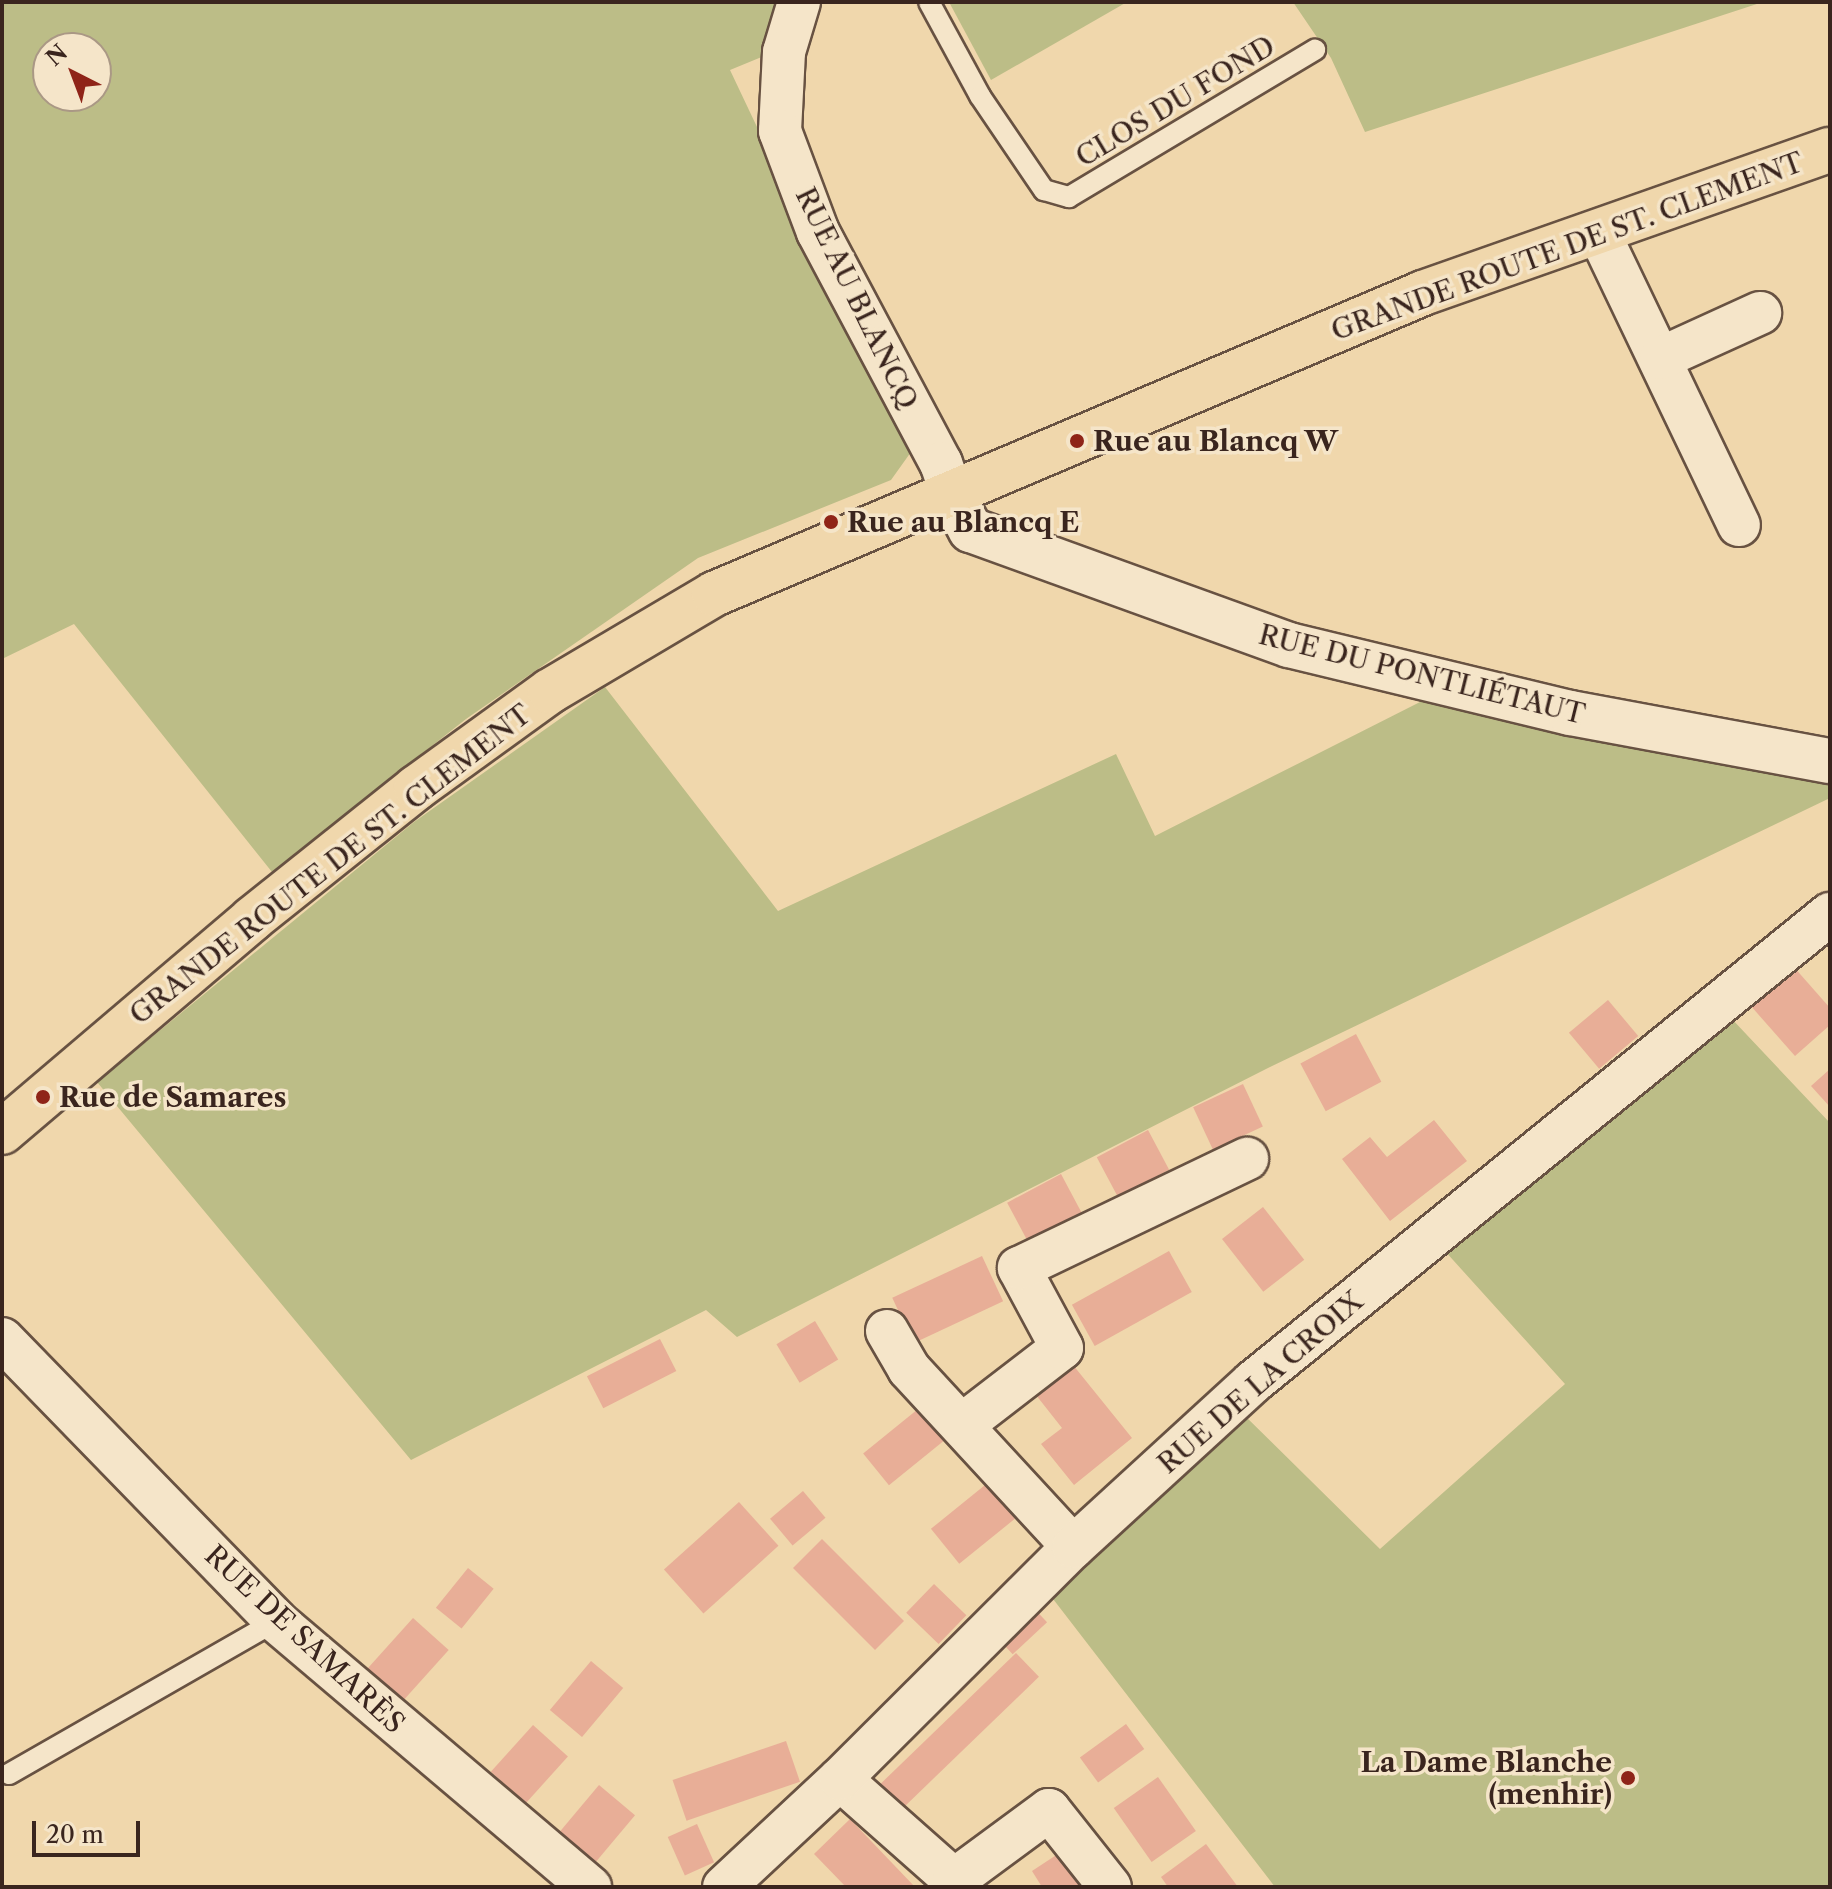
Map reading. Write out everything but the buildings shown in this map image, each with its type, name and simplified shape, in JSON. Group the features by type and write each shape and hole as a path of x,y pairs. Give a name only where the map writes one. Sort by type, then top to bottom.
{"main road":[{"name":"GRANDE ROUTE DE ST. CLEMENT","path":"2,1132 252,919 416,788 550,691 714,594 1423,293 1830,150"},
{"name":"RUE DU PONTLIÉTAUT","path":"952,495 971,530 1289,645 1570,713 1830,761"}],"street":[{"name":"RUE AU BLANCQ","path":"799,2 784,52 780,131 818,232 941,463 952,495"},
{"path":"1598,231 1739,525"},
{"path":"1661,358 1760,313"},
{"name":"RUE DE LA CROIX","path":"724,1887 840,1779 1073,1547 1253,1382 1830,914"},
{"path":"962,1425 1062,1348 1019,1268 1247,1159"},
{"path":"887,1331 909,1369 1073,1547"},
{"name":"RUE DE SAMARÈS","path":"2,1339 276,1621 590,1887"},
{"path":"840,1779 954,1880 1049,1810 1110,1887"}],"lane":[{"name":"CLOS DU FOND","path":"929,2 980,96 1044,190 1069,197 1315,50"},
{"path":"9,1774 276,1621"}],"green space":[{"path":"2,2 780,2 764,56 730,70 911,452 891,480 698,558 466,719 272,872 74,624 2,659"},
{"path":"949,2 1127,2 991,80"},
{"path":"1293,2 1763,2 1365,132 1331,58"},
{"path":"605,687 778,911 1116,754 1155,836 1422,701 1830,774 1830,798 1266,1069 737,1337 706,1310 411,1460 97,1082 414,822"},
{"path":"1730,1017 1830,1123 1830,1887 1275,1887 1050,1595 1241,1412 1380,1549 1565,1384 1444,1250"}],"place":[{"name":"Rue au Blancq W","path":"1077,441"},
{"name":"Rue au Blancq E","path":"831,522"},
{"name":"Rue de Samares","path":"43,1097"},
{"name":"La Dame Blanche (menhir)","path":"1628,1778"}]}
